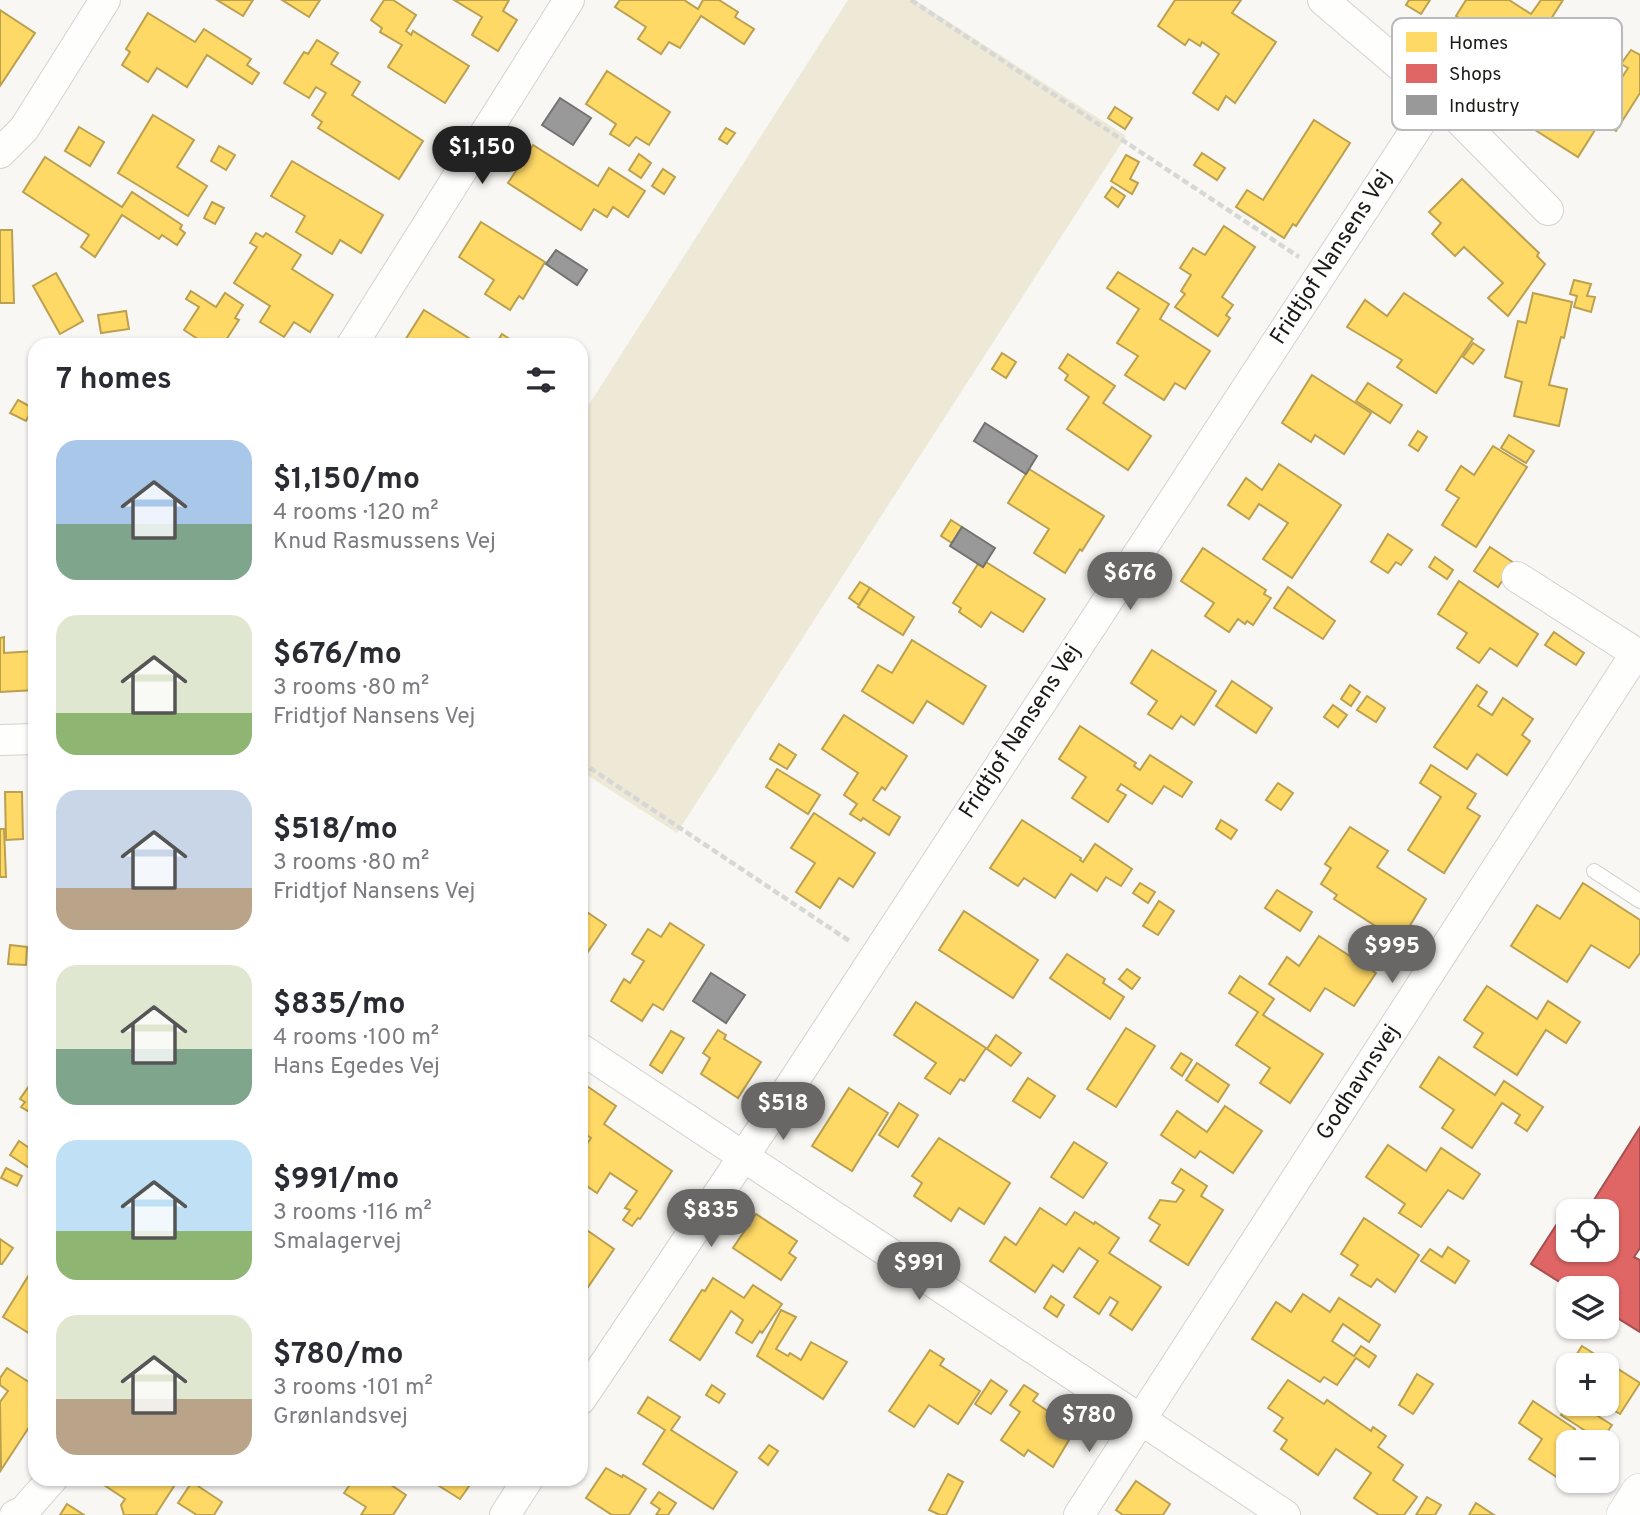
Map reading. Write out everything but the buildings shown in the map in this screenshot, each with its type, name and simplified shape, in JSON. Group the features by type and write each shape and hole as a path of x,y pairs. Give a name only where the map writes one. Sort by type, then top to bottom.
{"street":[{"path":"0,153 24,129 105,0"},
{"path":"356,338 569,0"},
{"path":"1323,0 1392,59"},
{"name":"Fridtjof Nansens Vej","path":"588,1388 1416,130"},
{"path":"1469,130 1548,210"},
{"name":"Godhavnsvej","path":"1142,1420 1636,653 1517,577"},
{"path":"0,740 28,739"},
{"path":"588,1054 1285,1515"},
{"path":"1079,1515 1142,1420"},
{"path":"15,1515 23,1511 46,1486"},
{"path":"505,1515 524,1486"},
{"path":"1625,1515 1640,1492"}],"lane":[{"path":"1594,871 1640,901"}],"path":[{"path":"911,0 1323,273"},
{"path":"588,767 873,957"}],"shaded area":[{"path":"848,0 915,0 1126,136 677,833 588,776 588,406"}]}
